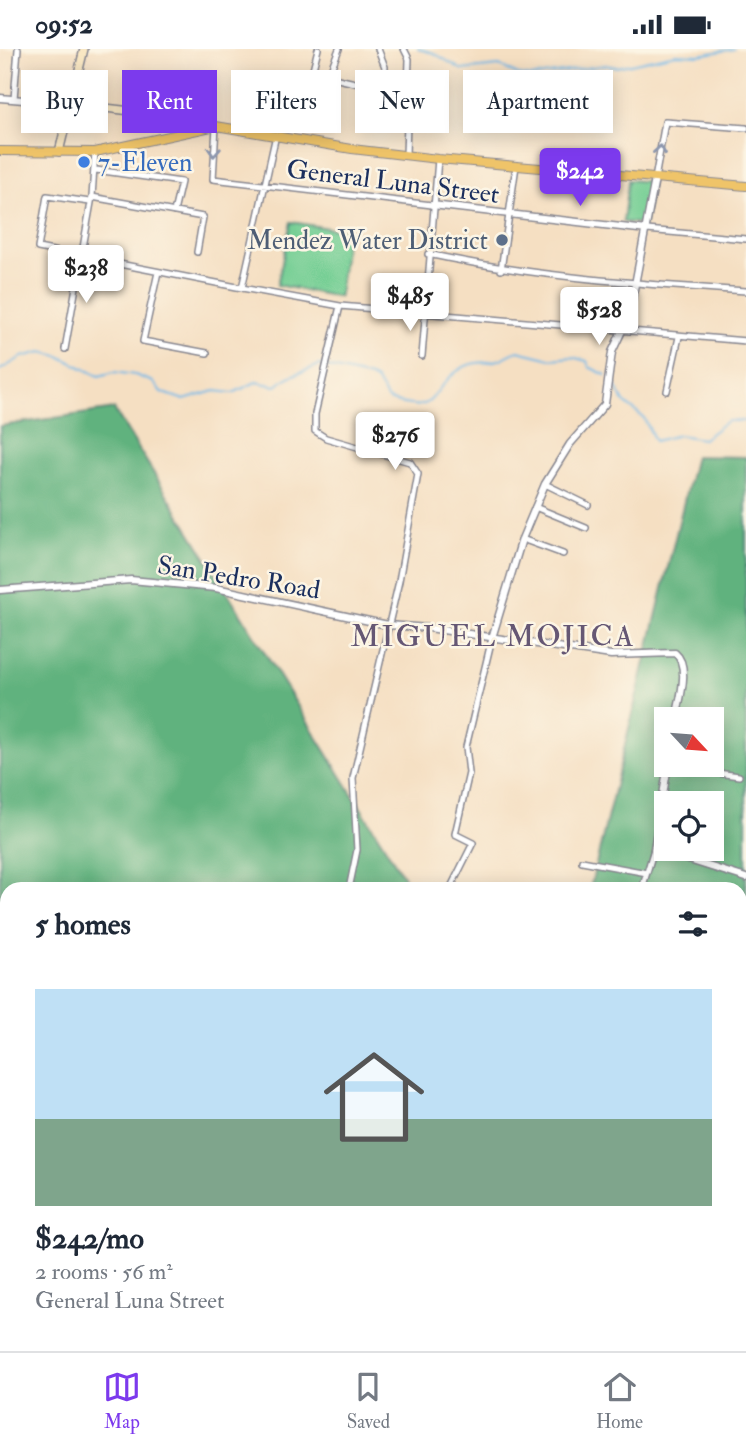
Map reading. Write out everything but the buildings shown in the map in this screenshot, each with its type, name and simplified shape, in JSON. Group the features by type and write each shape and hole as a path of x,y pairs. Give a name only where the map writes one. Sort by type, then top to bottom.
{"main road":[{"path":"79,70 84,49"},
{"path":"217,126 438,159 746,186"},
{"path":"59,152 64,133"},
{"path":"0,151 95,152 179,133"}],"street":[{"path":"14,99 18,49"},
{"path":"310,70 318,49"},
{"path":"331,70 339,49"},
{"path":"378,49 385,64 385,70"},
{"path":"404,49 409,59 409,70"},
{"path":"0,98 21,100"},
{"path":"454,882 473,843 455,834 456,823 469,773 466,747 492,638 523,539 545,484 576,436 605,404 612,352 629,316 665,122 746,128"},
{"name":"General Luna Street","path":"216,133 213,179 646,230 746,239"},
{"path":"406,155 407,133"},
{"path":"242,288 276,135"},
{"path":"65,349 96,170 95,152"},
{"path":"422,356 428,254 438,159"},
{"path":"501,270 516,166"},
{"path":"96,170 181,182 174,212"},
{"path":"197,252 203,217 91,199 47,196 38,248 340,306 425,311 622,328 679,337 746,341"},
{"path":"428,254 501,270 635,284 746,291"},
{"path":"162,273 143,341 206,353"},
{"path":"340,306 315,414 315,431 326,439 410,462 418,474 388,625 353,778 357,850 350,882"},
{"path":"667,391 679,337"},
{"path":"545,484 588,505"},
{"path":"536,507 586,529"},
{"path":"523,539 563,554"},
{"name":"San Pedro Road","path":"0,590 131,580 216,587 388,625 611,655 676,653 682,661 683,674 679,707"},
{"path":"724,774 739,776"},
{"path":"644,882 654,849"},
{"path":"582,861 647,873"},
{"path":"692,861 746,878"}],"green space":[{"path":"628,180 650,182 645,224 623,222"},
{"path":"291,222 347,231 339,297 277,285"},
{"path":"114,409 407,882 0,882 0,426"},
{"path":"695,456 746,457 746,882 592,882"}],"waterway":[{"path":"418,49 434,53 462,70 499,66 518,75 531,77 605,65 617,67 675,54 699,55 734,49"},
{"path":"0,370 22,357 42,352 59,356 99,376 114,372 135,375 153,382 161,392 184,400 215,391 233,393 256,382 276,386 319,365 370,377 376,380 388,400 416,405 430,401 446,381 462,368 498,360 518,351 551,359 572,357 587,361 589,367 606,375"},
{"path":"611,378 624,402 644,418 655,441 679,435 703,439 727,421 746,421"}],"place":[{"name":"7-Eleven","path":"84,162"},
{"name":"Mendez Water District","path":"502,240"}],"district":[{"name":"MIGUEL MOJICA","path":"493,636"}]}
